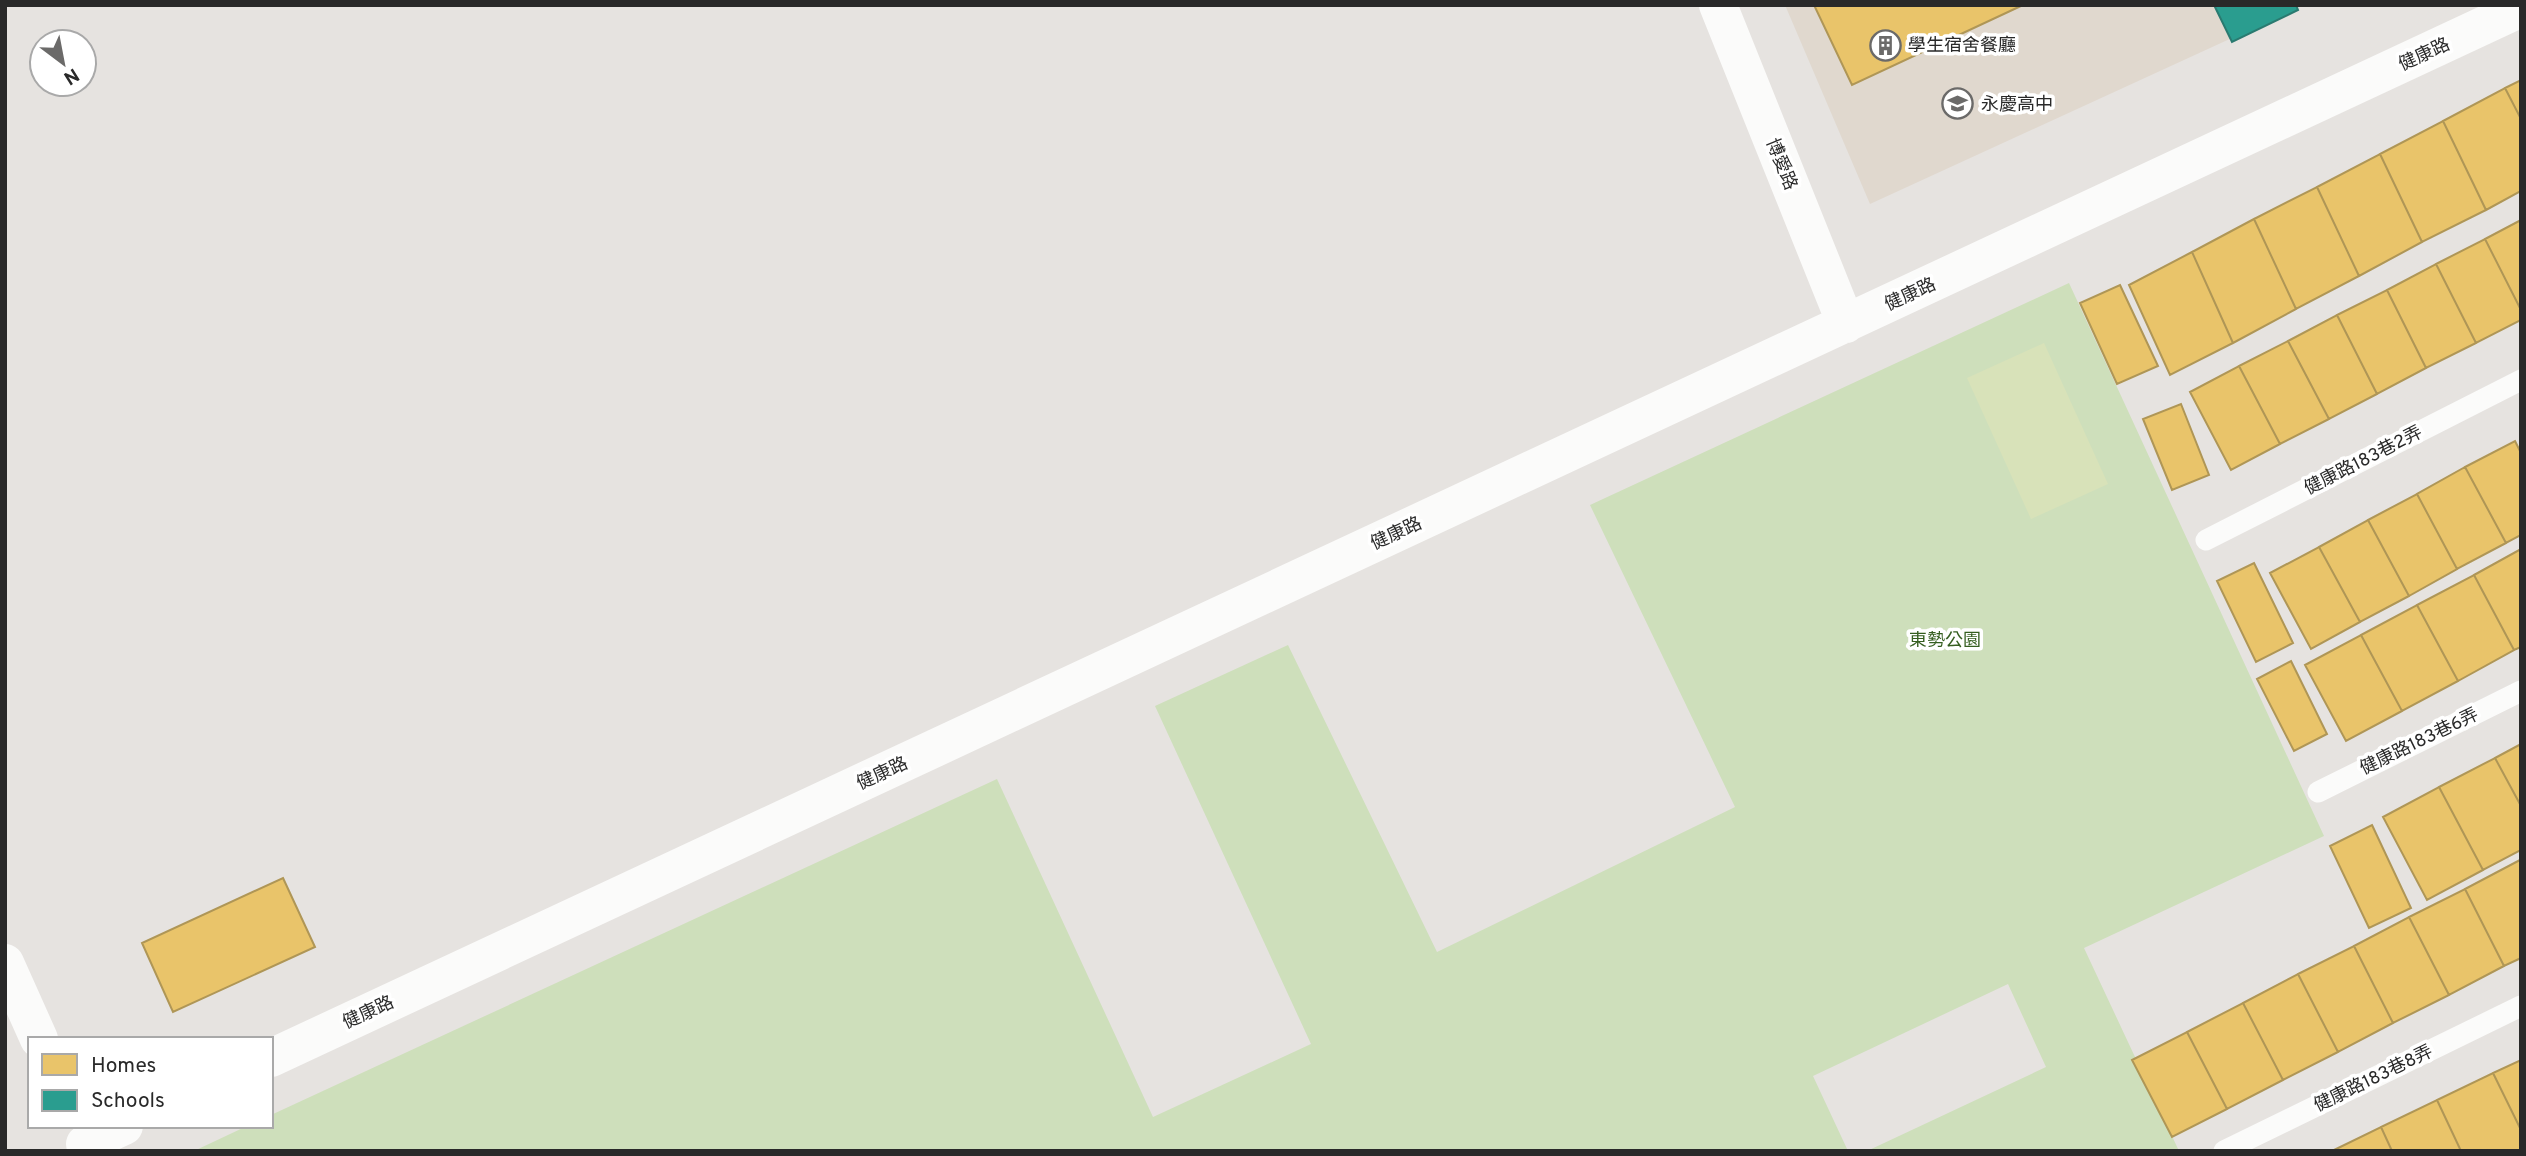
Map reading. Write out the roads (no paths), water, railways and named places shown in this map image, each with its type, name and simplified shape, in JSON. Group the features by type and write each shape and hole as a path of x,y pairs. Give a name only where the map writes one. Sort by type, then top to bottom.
{"street":[{"name":"博愛路","path":"1718,5 1846,324"},
{"name":"健康路","path":"273,1057 2521,8"},
{"path":"5,963 37,1037"},
{"path":"83,1140 118,1128"}],"lane":[{"name":"健康路183巷2弄","path":"2206,540 2521,380"},
{"name":"健康路183巷6弄","path":"2318,792 2521,691"},
{"name":"健康路183巷8弄","path":"2224,1151 2521,1006"}],"place":[{"name":"學生宿舍餐廳","path":"1885,45"},
{"name":"永慶高中","path":"1958,104"}],"park label":[{"name":"東勢公園","path":"1945,640"}]}
